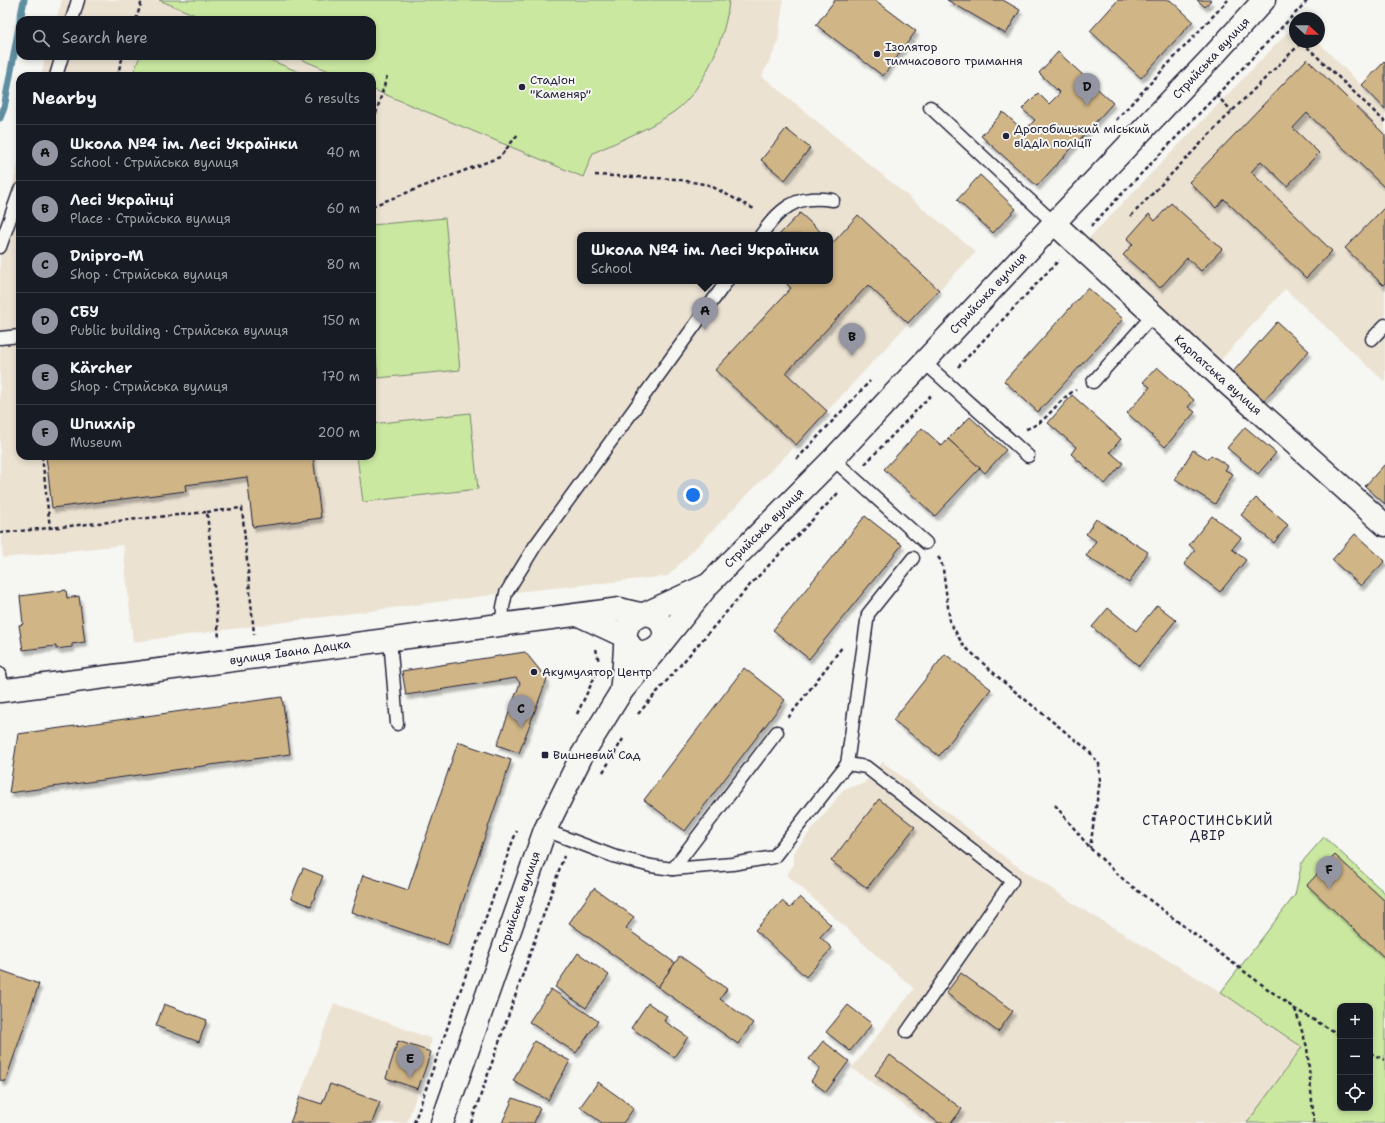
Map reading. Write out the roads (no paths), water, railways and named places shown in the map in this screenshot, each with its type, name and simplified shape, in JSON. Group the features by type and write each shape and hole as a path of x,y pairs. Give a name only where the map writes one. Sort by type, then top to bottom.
{"main road":[{"name":"Стрийська вулиця","path":"442,1123 544,830 582,755 621,692 709,584 833,459 1264,0"},
{"name":"Карпатська вулиця","path":"1054,222 1228,384 1385,525"},
{"name":"Стрийська вулиця","path":"621,692 626,630 631,620 709,584"},
{"name":"вулиця Івана Дацка","path":"1,685 390,639 620,609 642,614"},
{"path":"579,615 626,637 631,647 641,652 651,652 660,645 664,635 664,629 662,624 653,616 642,614"}],"lane":[{"path":"73,16 78,0"},
{"path":"57,72 61,60"},
{"path":"930,107 1054,222"},
{"path":"763,232 773,219 793,203 810,199 833,200"},
{"path":"0,247 16,201"},
{"path":"502,625 503,607 506,593 535,546 726,284"},
{"path":"1093,382 1153,315"},
{"path":"1372,339 1385,325"},
{"path":"0,338 16,336"},
{"path":"924,362 1028,456"},
{"path":"833,459 926,543"},
{"path":"544,830 613,856 651,866 673,869 732,864 774,858 847,764 868,614 913,558"},
{"path":"390,639 397,724"},
{"path":"673,869 777,732"},
{"path":"847,764 866,767 1012,881 906,1032"}],"waterway":[{"path":"21,16 24,0"},
{"path":"0,118 4,108 16,44"}],"place":[{"name":"Ізолятор тимчасового тримання","path":"877,54"},
{"name":"Стадіон \"Каменяр\"","path":"522,87"},
{"name":"СБУ","path":"1087,106"},
{"name":"Дрогобицький міський відділ поліції","path":"1006,136"},
{"name":"Школа №4 ім. Лесі Українки","path":"705,330"},
{"name":"Лесі Українці","path":"852,356"},
{"name":"Акумулятор Центр","path":"534,672"},
{"name":"Dnipro-M","path":"521,728"},
{"name":"Вишневий Сад","path":"545,755"},
{"name":"Шпихлір","path":"1329,889"},
{"name":"Kärcher","path":"410,1078"}],"district":[{"name":"СТАРОСТИНСЬКИЙ ДВІР","path":"1208,828"}]}
